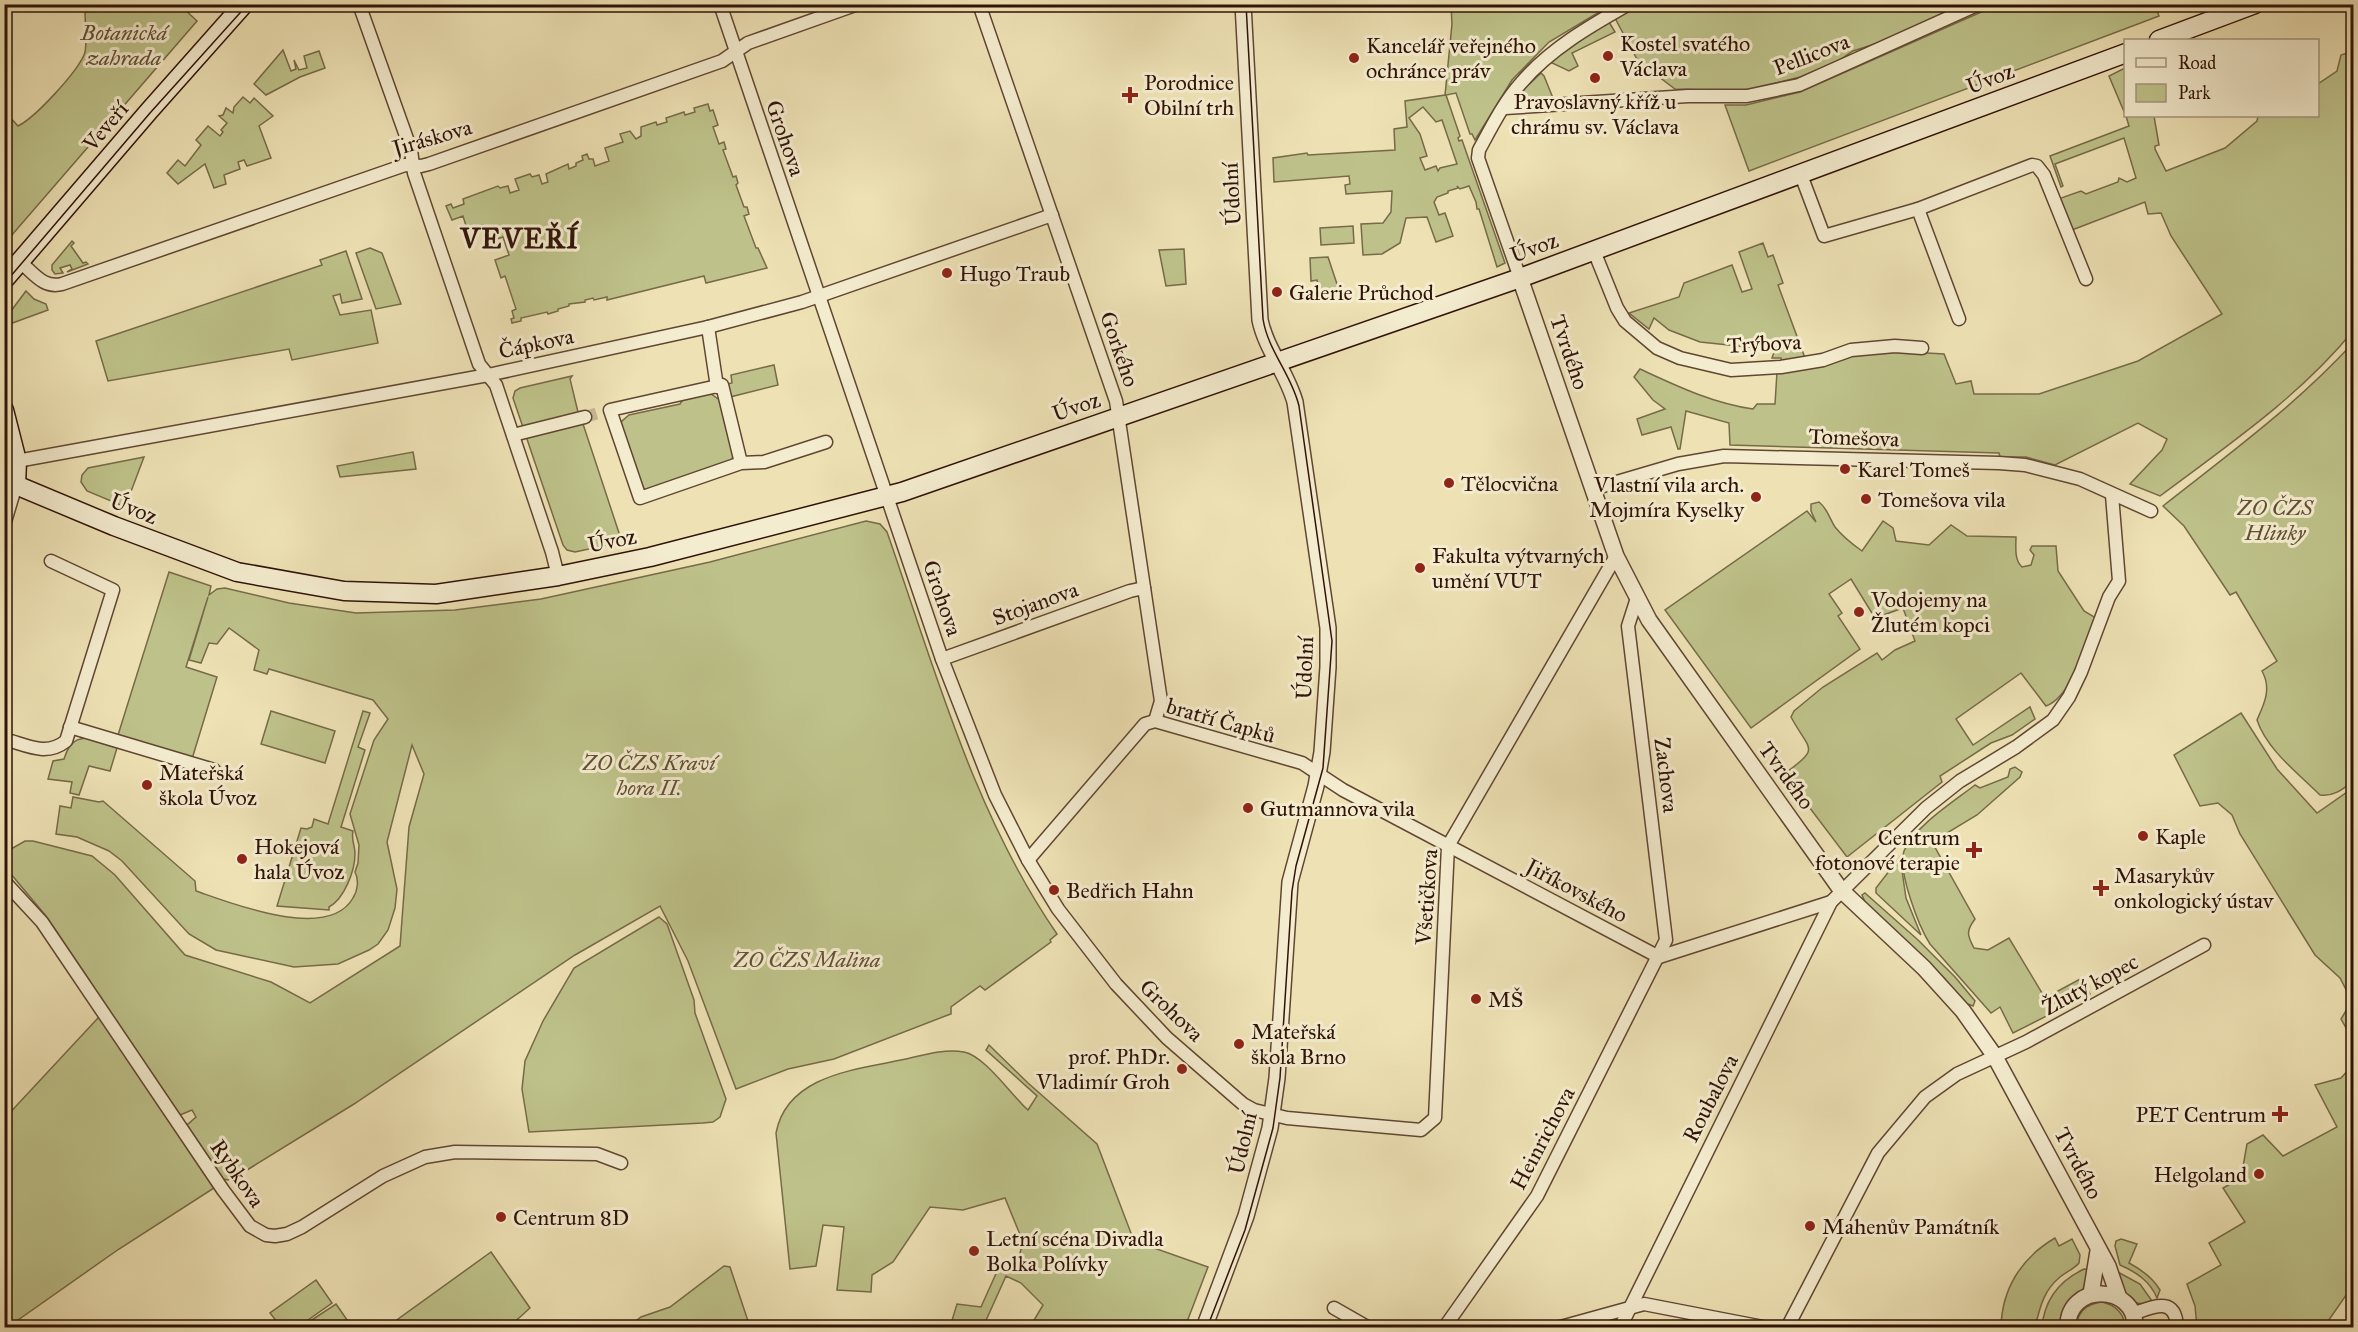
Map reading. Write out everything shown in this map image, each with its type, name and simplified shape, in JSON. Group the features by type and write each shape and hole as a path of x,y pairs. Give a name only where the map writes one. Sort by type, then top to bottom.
{"main road":[{"name":"Veveří","path":"4,280 244,4"},
{"path":"2162,39 2255,4"},
{"name":"Úvoz","path":"10,482 114,526 237,572 334,590 436,594 558,576 650,558 886,496 1119,417 1520,278 2124,54"},
{"path":"4,410 17,461 10,482"}],"street":[{"path":"359,4 411,150 413,166 479,364 496,385 558,576"},
{"name":"Grohova","path":"720,4 942,659 995,795 1028,860 1058,909 1116,984 1167,1038 1243,1104 1254,1110 1272,1114"},
{"name":"Jiráskova","path":"20,262 45,283 58,285 405,165 429,164 722,61 748,43 858,4"},
{"name":"Gorkého","path":"979,4 1116,401 1161,701 1155,722"},
{"name":"Údolní","path":"1204,1328 1246,1216 1272,1114 1277,1078 1290,882 1319,774 1328,667 1327,616 1295,402 1265,338 1260,320 1243,4"},
{"path":"1520,278 1478,158 1479,150 1520,84 1541,63 1570,40 1629,4"},
{"name":"Pellicova","path":"1504,108 1688,96 1721,98 1758,94 1799,85 1979,4"},
{"path":"1801,175 1824,237 1918,209 2032,165 2037,166 2044,175 2086,279"},
{"path":"1918,209 1959,319"},
{"name":"Čápkova","path":"17,461 489,375 708,327 818,296 1052,215"},
{"name":"Trýbova","path":"1594,250 1617,308 1625,321 1657,348 1680,358 1731,370 1781,367 1823,360 1851,350 1895,346 1922,348"},
{"name":"Tvrdého","path":"1520,278 1616,555 1637,598 1663,641 1841,890 1924,968 1963,1011 1994,1055 2108,1266 2119,1298"},
{"path":"708,327 717,387"},
{"path":"741,463 722,386 604,412 640,498 741,463 764,462 826,442"},
{"path":"513,435 585,417"},
{"name":"Tomešova","path":"1593,489 1697,460 1743,456 2025,465 2080,479 2151,511"},
{"path":"4,525 10,482"},
{"path":"1841,890 1926,808 1960,781 2016,747 2053,720 2069,698 2109,597 2119,581 2112,495"},
{"name":"Všetičkova","path":"1272,1114 1287,1118 1421,1130 1435,1118 1448,846 1616,555"},
{"path":"4,739 48,750 57,748 66,741 113,590 51,561"},
{"name":"Stojanova","path":"942,659 1130,591 1144,588"},
{"name":"Zachova","path":"1637,598 1628,626 1666,940 1659,957"},
{"name":"bratří Čapků","path":"1028,860 1145,724 1155,722 1302,763 1319,774"},
{"path":"70,727 214,770"},
{"name":"Jiříkovského","path":"1319,774 1343,790 1659,957"},
{"name":"Rybkova","path":"4,881 42,922 223,1190 250,1226 258,1232 266,1235 287,1234 383,1176 425,1157 455,1152 597,1154 621,1163"},
{"name":"Roubalova","path":"1620,1328 1831,902 1841,890"},
{"path":"1659,957 1831,902"},
{"name":"Žlutý kopec","path":"1787,1328 1878,1153 1925,1097 1958,1074 1994,1055 2026,1042 2204,945"},
{"name":"Heinrichova","path":"1444,1328 1537,1196 1659,957"},
{"path":"2091,1294 2098,1251"},
{"path":"2068,1328 2070,1313 2075,1305 2091,1294 2103,1292 2124,1301 2133,1321 2153,1307 2170,1307 2176,1317 2176,1328"},
{"path":"1557,1328 1644,1304 1768,1328"},
{"path":"1334,1308 1369,1328"}],"green space":[{"path":"1637,4 1964,5 1881,42 1853,51 1838,61 1800,77 1753,89 1732,91 1675,89 1638,61 1616,20 1618,15"},
{"name":"Botanická zahrada","path":"93,5 180,5 197,21 5,243 5,112 18,126 35,114 64,83 84,55 85,13"},
{"path":"1451,5 1611,5 1549,42 1512,80 1475,140 1470,134 1456,93 1446,95 1460,136 1459,141 1462,140 1505,263 1497,267 1479,209 1477,209 1469,186 1460,189 1457,186 1458,188 1437,197 1434,202 1439,215 1445,213 1453,236 1436,242 1427,217 1406,218 1400,243 1382,254 1363,255 1361,224 1383,223 1391,212 1392,191 1346,194 1345,185 1350,184 1349,176 1274,182 1273,158 1307,153 1308,155 1395,150 1394,129 1407,127 1405,101 1445,95 1452,24","holes":["1423,107 1436,122 1442,120 1457,164 1440,168 1438,171 1436,166 1425,170 1420,158 1427,156 1420,134 1409,118"]},
{"path":"1997,5 2155,5 2159,16 1749,171 1725,105 1746,105 1800,92"},
{"path":"1609,22 1615,32 1572,53 1578,66 1569,71 1551,62 1569,47"},
{"path":"283,50 291,71 296,69 294,60 299,70 307,68 304,56 319,51 325,68 300,77 266,95 254,84"},
{"path":"2353,51 2353,331 2332,355 2286,399 2237,439 2160,496 2130,484 2162,450 2167,439 2138,423 2055,465 2026,457 2000,457 1999,453 1730,445 1729,423 1686,411 1680,449 1678,449 1671,427 1642,435 1637,419 1665,409 1653,400 1634,377 1640,369 1709,398 1753,409 1757,404 1775,404 1777,372 1853,355 1891,351 1944,354 1956,384 1971,381 1974,394 2039,394 2138,361 2222,314 2171,236 2161,213 2148,214 2145,202 2072,230 2059,201 2061,198 2081,191 2086,194 2118,182 2119,178 2127,182 2136,178 2124,138 2055,164 2063,186 2061,187 2050,156 2129,126 2126,117 2154,117 2159,145 2155,146 2155,149 2166,171 2225,148 2257,121 2258,117 2319,117 2319,83 2337,71 2341,55"},
{"path":"2124,68 2124,112 2109,76"},
{"path":"1541,73 1553,98 1523,100 1521,92"},
{"path":"243,97 250,103 254,98 273,116 259,126 271,158 247,166 244,160 238,162 240,169 224,175 226,184 214,188 205,164 178,184 167,173 178,160 185,166 201,145 196,140 208,126 220,136 223,132 221,130 227,123 219,116 223,115 226,108 233,113 234,107"},
{"path":"708,104 710,111 713,110 718,125 713,127 719,144 724,142 726,149 723,150 733,177 736,176 738,183 736,185 744,207 747,207 749,214 744,216 756,248 767,268 706,283 704,276 607,300 607,297 594,300 593,298 585,302 569,304 569,306 548,314 547,312 521,318 521,321 512,323 511,319 514,318 512,311 516,309 505,276 501,278 495,260 509,255 503,237 488,242 483,225 467,229 463,216 452,220 446,206 451,204 453,208 464,204 463,199 498,186 500,188 508,186 510,193 519,190 515,179 530,174 532,177 539,175 542,184 548,182 546,174 568,164 569,169 576,166 576,163 583,160 582,156 587,154 589,159 593,159 595,166 609,161 605,148 623,142 620,134 630,131 636,139 641,136 641,127 656,122 657,125 667,122 666,118 684,112 685,115 695,112 694,108"},
{"path":"1353,226 1354,243 1321,245 1320,228"},
{"path":"72,241 74,243 71,246 83,263 88,264 67,272 72,269 70,265 60,268 63,273 55,274 52,265"},
{"path":"1763,243 1768,257 1773,255 1783,283 1778,285 1805,358 1782,364 1781,358 1772,358 1776,347 1771,345 1769,348 1764,346 1757,348 1700,342 1669,330 1654,318 1649,329 1629,313 1679,297 1684,283 1732,265 1742,292 1752,289 1739,252"},
{"path":"370,248 382,253 401,304 376,309 356,253"},
{"path":"1184,249 1186,284 1166,286 1159,250"},
{"path":"346,251 362,299 342,303 340,294 333,296 340,315 371,310 378,343 292,360 289,349 108,381 96,341 322,265 320,260"},
{"path":"1328,257 1339,290 1318,297 1317,280 1311,281 1310,258"},
{"path":"26,291 34,299 46,304 48,310 7,325 5,319"},
{"name":"ZO ČZS Hlinky","path":"2353,343 2353,781 2334,794 2320,795 2276,751 2257,720 2267,690 2262,671 2277,661 2236,592 2230,595 2184,526 2163,506 2285,408"},
{"path":"774,365 778,385 730,397 727,384 732,383 731,375"},
{"path":"572,376 570,379 578,412 583,411 583,424 622,542 575,552 567,550 563,545 513,398 515,391 520,388"},
{"path":"711,394 721,401 734,454 731,461 647,490 642,489 620,426 622,421 629,415 680,404 683,399"},
{"path":"413,452 416,469 340,477 337,466"},
{"path":"144,457 127,502 151,512 147,516 87,491 81,482 82,475 88,468"},
{"path":"1819,502 1838,531 1862,551 1883,521 1893,528 1896,541 1929,545 1951,525 1967,536 2016,537 2017,557 2022,567 2031,565 2034,555 2030,550 2032,546 2056,546 2058,571 2084,611 2096,618 2071,681 2055,701 2046,706 2021,673 1956,719 1973,745 2030,707 2035,719 2012,735 1991,743 1940,776 1942,782 1847,857 1784,774 1808,753 1807,743 1791,717 1794,711 1823,687 1877,653 1882,660 1895,650 1915,641 1903,608 1875,618 1851,579 1829,594 1842,613 1838,616 1860,649 1751,728 1665,610 1807,511 1816,522 1811,511 1811,504"},
{"path":"866,521 880,524 887,532 940,688 979,790 1028,888 1057,934 1050,940 1051,942 985,990 980,986 951,1007 951,1014 834,1059 788,1069 736,1089 688,961 660,906 575,955 354,1104 228,1180 223,1179 187,1125 196,1117 192,1110 180,1115 46,916 5,867 4,853 25,841 92,856 115,875 185,955 271,982 310,1003 400,946 409,827 424,774 412,745 387,842 397,889 395,908 388,930 378,944 338,964 294,967 216,950 189,934 122,861 109,851 77,837 56,834 60,806 71,808 73,797 103,801 195,881 196,891 254,910 278,916 302,918 323,917 341,911 355,895 357,878 355,872 359,845 350,814 374,740 388,719 373,700 269,669 267,674 254,670 259,650 229,628 217,644 209,643 201,663 189,660 208,597 186,667 217,677 192,759 118,735 169,572 211,586 209,595 217,589 225,588 289,603 356,613 455,610 541,599 710,562"},
{"path":"271,711 335,731 325,763 261,744"},
{"path":"363,711 370,713 358,747 365,750 341,827 353,831 355,854 348,884 329,910 277,906 301,828 312,827 314,819 328,824"},
{"path":"2241,713 2277,769 2317,813 2353,788 2353,1040 2341,1019 2352,1001 2340,978 2315,955 2240,834 2232,815 2218,803 2200,806 2174,755"},
{"path":"86,738 117,748 110,771 89,766 79,795 70,793 72,782 48,779 53,761 64,759 71,744"},
{"path":"2015,767 2022,772 2020,777 1977,815 1932,842 1975,919 1969,933 1974,948 1988,950 2009,938 2045,998 2082,978 2090,994 2013,1033 2000,1007 1991,1013 1930,944 1910,898 1903,860 1904,851 1909,842 1935,815 1975,785 1980,788 2008,777 2010,769"},
{"path":"1900,857 1906,898 1921,935 1876,893 1876,888"},
{"path":"1865,893 1918,940 1955,977 1975,1001 1973,1006 1965,1003 1944,978 1865,902 1862,895"},
{"path":"659,917 667,924 694,1000 695,1013 726,1099 720,1117 713,1122 703,1123 529,1132 522,1089 525,1061 543,1021 574,968"},
{"path":"98,1018 102,1018 214,1188 119,1249 5,1327 4,1119"},
{"path":"989,1045 1097,1144 1134,1241 1208,1267 1185,1327 1030,1327 1043,1305 1021,1283 1006,1276 983,1327 950,1327 957,1304 981,1307 999,1267 1016,1268 1023,1242 1005,1198 963,1210 930,1207 893,1262 872,1275 871,1292 837,1290 844,1227 823,1225 816,1266 790,1269 776,1133 783,1114 793,1099 808,1087 843,1072 932,1053 956,1051 972,1055 981,1061 1028,1110 1037,1096 986,1050"},
{"path":"2353,1065 2354,1269 2349,1291 2324,1327 2197,1327 2195,1306 2187,1284 2221,1265 2209,1243 2245,1222 2223,1188 2241,1178 2247,1144 2263,1135 2283,1156 2337,1127 2315,1085 2341,1078"},
{"path":"2055,1238 2059,1246 2072,1239 2080,1255 2079,1263 2054,1282 2043,1300 2035,1327 2001,1327 2005,1300 2016,1276 2032,1255"},
{"path":"2121,1239 2137,1244 2129,1263 2143,1271 2154,1282 2160,1290 2157,1298 2142,1278 2120,1265 2115,1246 2116,1241"},
{"path":"491,1252 530,1308 509,1327 387,1327"},
{"path":"724,1266 730,1267 750,1327 628,1327 641,1317 670,1307"},
{"path":"2084,1269 2090,1270 2083,1289 2075,1295 2063,1312 2058,1326 2042,1328 2046,1308 2054,1292 2067,1279"},
{"path":"2116,1271 2140,1284 2152,1301 2144,1304 2132,1301 2124,1290"},
{"path":"316,1280 332,1303 298,1327 281,1327 270,1313"},
{"path":"2102,1302 2118,1310 2125,1327 2076,1328 2078,1317 2083,1310"},
{"path":"336,1304 352,1327 301,1327"}],"tunnel":[{"path":"585,417 598,413"}],"tram line":[{"path":"4,284 150,113 248,4"},
{"path":"1207,1328 1245,1230 1273,1128 1280,1078 1292,891 1296,866 1323,768 1332,641 1299,406 1296,395 1270,342 1263,319 1246,4"}],"place":[{"name":"Kostel svatého Václava","path":"1608,56"},
{"name":"Kancelář veřejného ochránce práv","path":"1354,58"},
{"name":"Pravoslavný kříž u chrámu sv. Václava","path":"1595,78"},
{"name":"Porodnice Obilní trh","path":"1130,95"},
{"name":"Hugo Traub","path":"947,273"},
{"name":"Galerie Průchod","path":"1277,292"},
{"name":"Karel Tomeš","path":"1845,469"},
{"name":"Tělocvična","path":"1449,483"},
{"name":"Vlastní vila arch. Mojmíra Kyselky","path":"1756,497"},
{"name":"Tomešova vila","path":"1866,499"},
{"name":"Fakulta výtvarných umění VUT","path":"1420,568"},
{"name":"Vodojemy na Žlutém kopci","path":"1859,612"},
{"name":"Mateřská škola Úvoz","path":"147,785"},
{"name":"Gutmannova vila","path":"1248,808"},
{"name":"Kaple","path":"2143,836"},
{"name":"Centrum fotonové terapie","path":"1974,850"},
{"name":"Hokejová hala Úvoz","path":"242,859"},
{"name":"Masarykův onkologický ústav","path":"2101,888"},
{"name":"Bedřich Hahn","path":"1054,890"},
{"name":"MŠ","path":"1476,999"},
{"name":"Mateřská škola Brno","path":"1239,1044"},
{"name":"prof. PhDr. Vladimír Groh","path":"1182,1069"},
{"name":"PET Centrum","path":"2280,1114"},
{"name":"Helgoland","path":"2259,1174"},
{"name":"Centrum 8D","path":"501,1217"},
{"name":"Mahenův Památník","path":"1810,1226"},
{"name":"Letní scéna Divadla Bolka Polívky","path":"974,1251"}],"district":[{"name":"VEVEŘÍ","path":"520,238"}],"park label":[{"name":"ZO ČZS Kraví hora II.","path":"649,774"},
{"name":"ZO ČZS Malina","path":"807,959"}]}
